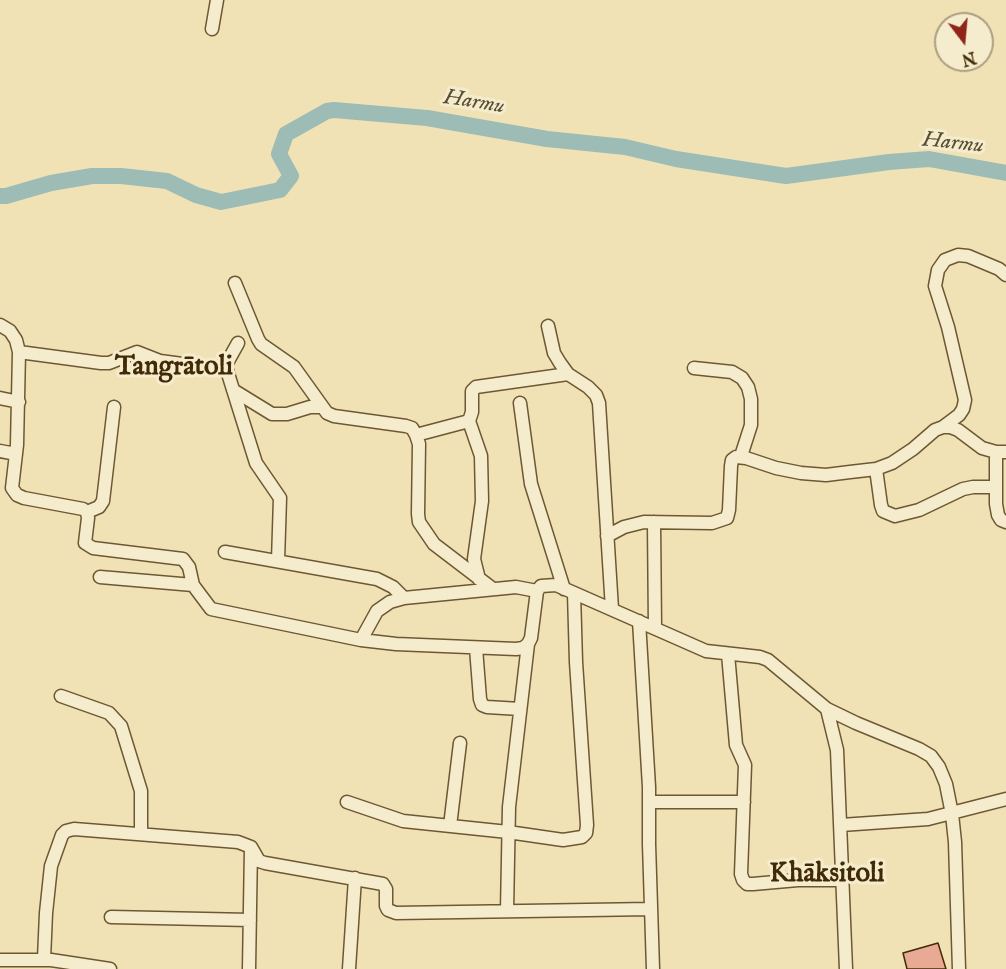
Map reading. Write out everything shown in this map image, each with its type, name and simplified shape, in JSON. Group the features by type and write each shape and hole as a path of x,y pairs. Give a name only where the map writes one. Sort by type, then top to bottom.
{"street":[{"path":"212,29 217,0"},
{"path":"958,430 964,392 935,286 938,270 945,260 958,255 968,256 999,269 1006,275"},
{"path":"235,283 261,344 294,367 321,407 334,416 412,428 419,444 419,522 427,537 434,544 493,589"},
{"path":"0,326 10,331 16,340 19,352 19,402 12,488 17,495 87,512 99,507 103,501 114,407"},
{"path":"548,326 554,353 568,374 596,395 599,404 612,609"},
{"path":"19,352 101,363 108,363 137,352 160,361 212,368 225,364 231,358 238,343"},
{"path":"225,364 256,463 280,498 278,561"},
{"path":"694,368 732,372 742,378 748,387 751,399 751,425 741,456"},
{"path":"479,579 474,559 482,501 481,456 469,421 472,412 472,391 476,387 568,374"},
{"path":"233,390 272,414 287,414 310,407 321,407"},
{"path":"0,399 19,402"},
{"path":"347,802 403,821 563,840 576,840 586,833 576,662 569,591 531,484 520,403"},
{"path":"607,536 624,527 654,522 712,523 727,518 732,460 741,456 776,468 801,473 826,475 876,469 904,456 935,430 959,415 963,409"},
{"path":"416,435 469,421"},
{"path":"943,427 958,430 981,448 1001,452 995,487 998,515 1006,522"},
{"path":"0,451 16,454"},
{"path":"876,469 883,511 895,516 919,510 963,489 995,487"},
{"path":"87,512 85,543 89,546 183,559 189,567 193,585 206,605 216,612 361,640 415,646 516,649 528,644"},
{"path":"654,522 655,628"},
{"path":"225,552 377,579 393,587 404,598"},
{"path":"100,577 193,585"},
{"path":"507,911 508,832 520,709 537,591 541,586 547,585 569,591 706,651 760,657 768,660 827,709 931,756 939,766 946,784 952,814 959,969"},
{"path":"361,640 377,611 390,602 404,598 523,587 537,591"},
{"path":"639,621 649,802 653,969"},
{"path":"476,648 482,705 520,709"},
{"path":"728,654 736,744 745,765 741,874 743,880 747,884 804,879 843,880"},
{"path":"61,696 109,713 121,726 141,791 141,834"},
{"path":"827,709 837,750 846,969"},
{"path":"450,826 460,743"},
{"path":"841,825 897,822 952,814 1006,799"},
{"path":"649,802 744,802"},
{"path":"44,959 51,866 62,835 74,829 237,842 251,847 259,861 265,863 383,884 386,889 386,906 388,910 396,913 651,909"},
{"path":"249,969 251,847"},
{"path":"349,969 355,878"},
{"path":"111,916 250,920"},
{"path":"0,960 44,959 110,969"}],"building":[{"path":"938,943 946,969 907,969 903,953"}],"waterway":[{"name":"Harmu","path":"0,196 51,183 92,176 121,176 167,181 196,195 221,202 280,190 291,176 279,154 286,134 327,111 334,110 427,118 547,139 625,147 676,159 786,176 929,159 1006,173"}],"district":[{"name":"Tangrātoli","path":"174,368"},
{"name":"Khāksitoli","path":"827,875"}]}
